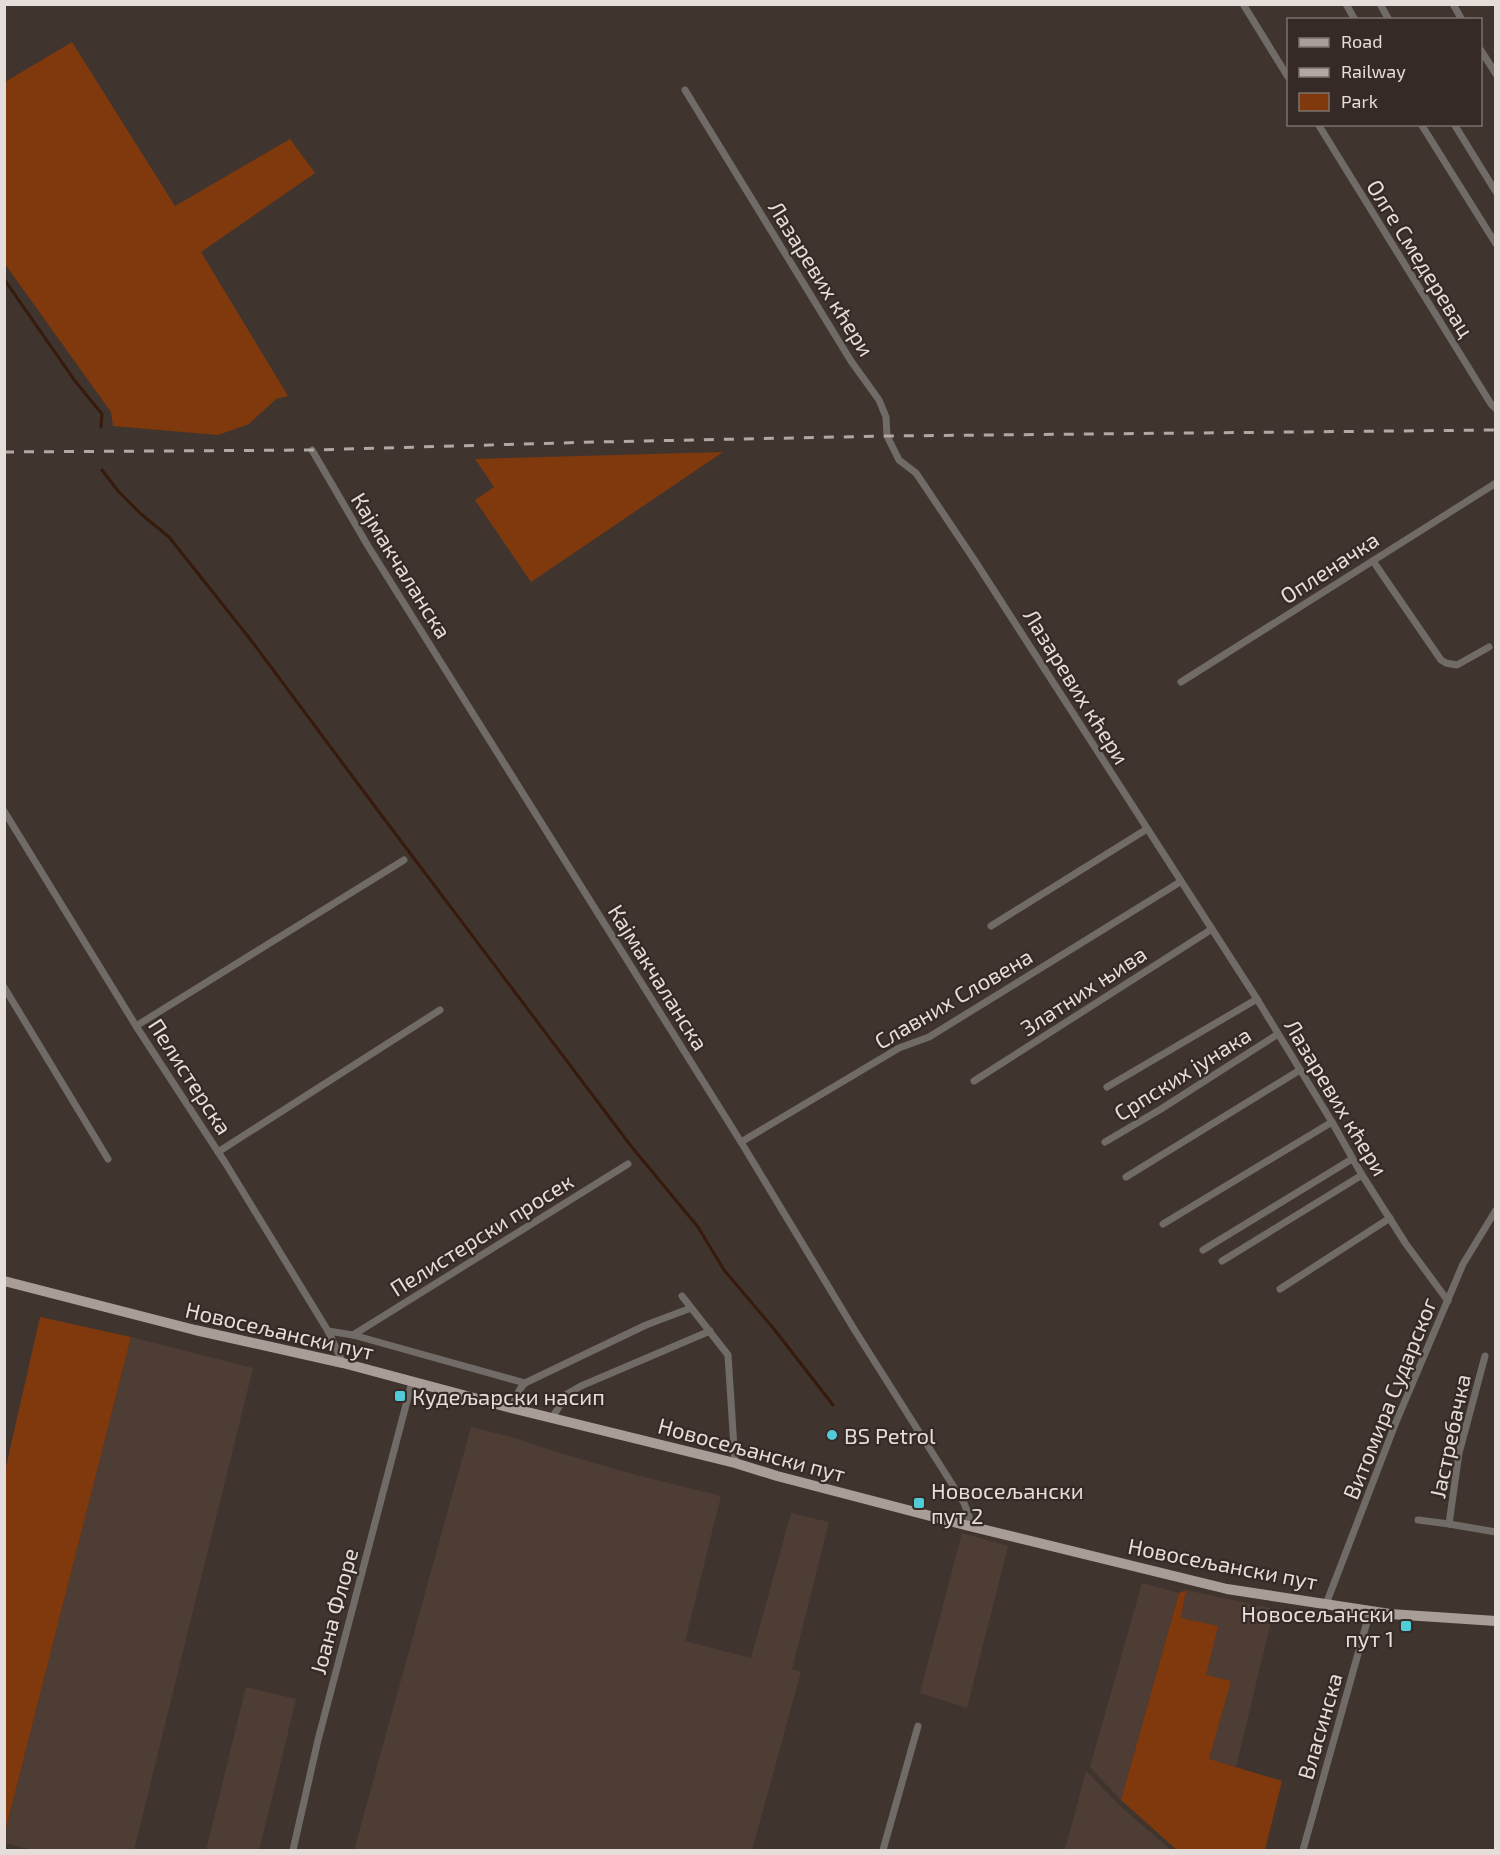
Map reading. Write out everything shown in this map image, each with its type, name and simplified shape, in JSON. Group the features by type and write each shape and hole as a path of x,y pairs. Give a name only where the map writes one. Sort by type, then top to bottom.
{"main road":[{"name":"Новосељански пут","path":"4,1281 195,1330 344,1363 511,1408 735,1463 969,1526 1227,1589 1370,1611 1496,1621"}],"street":[{"path":"1244,4 1287,75"},
{"path":"1346,4 1354,18"},
{"path":"1380,4 1388,18"},
{"path":"1453,4 1461,18"},
{"path":"1482,52 1496,74"},
{"name":"Лазаревих кћери","path":"685,90 851,361 879,400 886,417 887,436 899,460 916,473 1025,638 1257,999 1406,1245 1448,1301"},
{"name":"Олге Смедеревац","path":"1319,126 1496,409"},
{"path":"1422,126 1496,244"},
{"path":"1455,126 1496,192"},
{"name":"Кајмакчаланска","path":"312,450 375,556 964,1503 969,1515 969,1526"},
{"name":"Опленачка","path":"1181,682 1496,483"},
{"path":"1372,561 1441,660 1456,665 1489,647"},
{"name":"Пелистерска","path":"5,813 136,1026 218,1152 328,1331 344,1363"},
{"path":"991,926 1148,829"},
{"path":"136,1026 404,860"},
{"name":"Славних Словена","path":"741,1143 899,1048 929,1037 1180,882"},
{"name":"Златних њива","path":"974,1082 1212,929"},
{"path":"4,987 108,1160"},
{"path":"1107,1087 1257,999"},
{"path":"218,1152 440,1010"},
{"name":"Српских јунака","path":"1105,1142 1278,1034"},
{"path":"1126,1177 1300,1070"},
{"path":"1163,1224 1332,1122"},
{"path":"1203,1250 1352,1159"},
{"name":"Пелистерски просек","path":"353,1335 628,1164"},
{"path":"1222,1261 1362,1175"},
{"name":"Витомира Сударског","path":"1326,1604 1396,1422 1463,1264 1496,1210"},
{"path":"1280,1289 1390,1218"},
{"path":"682,1296 723,1347 729,1359 735,1463"},
{"path":"511,1408 525,1383 646,1325 691,1308"},
{"path":"552,1418 567,1394 581,1386 710,1330"},
{"path":"328,1331 353,1335 525,1383"},
{"name":"Јастребачка","path":"1449,1524 1459,1453 1485,1356"},
{"name":"Јоана Флоре","path":"293,1851 321,1729 412,1382"},
{"path":"1418,1520 1496,1532"},
{"name":"Власинска","path":"1303,1851 1370,1611"},
{"path":"882,1851 918,1726"}],"shaded area":[{"path":"131,1337 253,1368 134,1850 32,1850 5,1843 5,1832"},
{"path":"471,1427 636,1475 721,1496 685,1641 751,1658 791,1513 829,1522 792,1669 801,1672 752,1850 354,1850"},
{"path":"962,1533 1008,1546 967,1708 920,1693"},
{"path":"1142,1583 1179,1593 1121,1800 1090,1767"},
{"path":"1186,1590 1274,1609 1236,1767 1209,1760 1230,1681 1206,1675 1181,1618"},
{"path":"246,1687 296,1699 279,1770 259,1850 206,1850"},
{"path":"1086,1771 1119,1805 1171,1850 1065,1850"}],"green space":[{"path":"72,42 175,206 290,139 315,173 201,252 288,396 276,399 249,424 218,435 113,426 111,412 5,264 5,82"},
{"path":"723,452 531,582 475,500 494,487 475,459"},
{"path":"40,1317 131,1337 5,1832 5,1471"},
{"path":"1186,1590 1181,1618 1218,1626 1206,1675 1231,1681 1209,1759 1282,1781 1265,1850 1177,1850 1121,1800 1179,1593"}],"waterway":[{"path":"4,279 75,381 102,414 101,427"},
{"path":"102,470 118,491 169,537 250,639 631,1146 698,1227 724,1270 774,1329 833,1405"}],"railway":[{"path":"4,452 312,450 887,436 1496,430"}],"place":[{"name":"Кудељарски насип","path":"400,1396"},
{"name":"BS Petrol","path":"832,1435"},
{"name":"Новосељански пут 2","path":"919,1503"},
{"name":"Новосељански пут 1","path":"1406,1626"}]}
